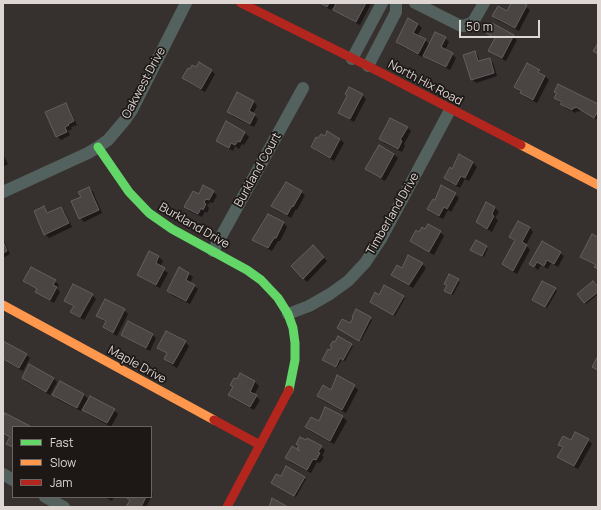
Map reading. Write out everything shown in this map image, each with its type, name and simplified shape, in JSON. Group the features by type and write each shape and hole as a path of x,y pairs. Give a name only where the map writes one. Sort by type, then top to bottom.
{"street":[{"name":"Oakwest Drive","path":"3,192 98,147 108,140 132,110 186,3"},
{"name":"North Hix Road","path":"241,3 368,66 450,110 598,184"},
{"path":"352,59 382,3"},
{"path":"368,66 396,12 396,3"},
{"path":"415,3 459,25 464,26 473,22 484,3"},
{"name":"Burkland Court","path":"213,251 303,88"},
{"name":"Timberland Drive","path":"288,314 309,306 330,294 348,281 365,263 381,239 450,110"},
{"name":"Burkland Drive","path":"98,147 129,192 149,213 172,229 247,270 261,280 278,298 288,314"},
{"name":"Maple Drive","path":"3,305 260,445"},
{"path":"227,507 284,404 293,377 295,343 293,328 288,314"},
{"path":"3,474 12,479"},
{"path":"47,498 64,507"}],"building":[{"path":"319,3 329,3 327,7"},
{"path":"336,3 366,3 356,22 333,10"},
{"path":"511,3 523,3 527,5 515,28 492,16 498,6 507,11"},
{"path":"408,18 418,24 413,33 426,39 418,54 396,42"},
{"path":"492,23 514,35 502,58 488,51 495,38 486,33"},
{"path":"435,32 446,37 441,47 453,53 446,67 423,56"},
{"path":"598,43 598,54 593,51"},
{"path":"475,51 478,61 490,58 494,73 471,80 463,55"},
{"path":"199,62 212,70 201,89 182,78 188,68 190,69 192,65 196,67"},
{"path":"527,63 540,70 538,72 545,76 533,100 520,93 521,91 514,87"},
{"path":"558,84 598,104 598,111 594,118 576,107 572,110 560,104 562,102 554,98 557,93 554,92"},
{"path":"349,87 363,94 350,119 338,113 347,96 345,94"},
{"path":"237,92 254,101 249,111 255,114 250,124 227,112"},
{"path":"66,103 74,121 65,127 67,132 56,137 45,112"},
{"path":"390,118 408,127 400,140 402,141 398,149 379,139"},
{"path":"226,121 245,132 240,142 238,141 235,145 231,143 229,148 216,141"},
{"path":"327,131 340,139 330,158 311,147 316,137 318,138 321,134 325,136"},
{"path":"379,145 394,154 381,178 365,169"},
{"path":"459,154 473,162 465,178 461,176 456,185 444,178 450,167 452,169"},
{"path":"286,182 302,191 287,215 271,206"},
{"path":"203,185 214,191 209,200 206,199 204,202 206,204 203,210 201,208 198,214 184,207 193,191 199,194"},
{"path":"441,185 456,193 447,209 444,207 439,216 427,209 433,199 435,200"},
{"path":"89,187 99,210 79,219 71,201 81,197 78,192"},
{"path":"486,202 495,207 492,214 494,216 487,229 476,222"},
{"path":"44,206 47,213 61,207 69,223 44,235 34,211"},
{"path":"268,214 284,222 276,238 274,238 268,248 252,240"},
{"path":"518,221 530,227 522,242 527,245 513,271 502,264 515,240 509,237"},
{"path":"428,224 441,231 429,252 410,241 416,230 419,232 422,227 425,229"},
{"path":"592,234 598,237 598,269 594,267 596,265 580,257"},
{"path":"476,240 487,246 482,256 470,250"},
{"path":"3,241 7,251 3,253"},
{"path":"542,241 561,252 554,264 547,260 544,266 537,262 534,267 529,264"},
{"path":"313,245 324,257 303,279 291,266"},
{"path":"149,251 159,256 156,263 165,268 156,285 137,275"},
{"path":"408,255 423,263 409,285 391,275 397,265 402,268"},
{"path":"31,267 56,280 53,285 57,287 50,300 35,292 37,289 23,281"},
{"path":"179,267 189,273 186,280 195,285 186,301 167,291"},
{"path":"449,274 459,279 451,294 444,291 447,285 444,284"},
{"path":"542,281 556,288 545,307 532,300"},
{"path":"593,281 598,287 598,292 584,303 577,294"},
{"path":"73,284 93,294 80,317 70,312 74,306 64,301"},
{"path":"384,285 404,296 393,315 370,302 375,292 379,295"},
{"path":"105,299 125,309 113,333 103,327 106,321 96,316"},
{"path":"356,309 371,317 359,341 337,328 342,319 350,323"},
{"path":"128,321 153,334 146,348 121,335"},
{"path":"166,331 186,341 173,364 164,359 167,353 157,348"},
{"path":"338,336 352,344 343,360 340,358 336,367 322,360 328,349 330,350 332,347 330,346 333,341 335,342"},
{"path":"3,341 27,354 19,368 3,359"},
{"path":"598,356 598,370 592,367"},
{"path":"29,364 54,378 46,392 22,378"},
{"path":"240,373 255,381 250,392 257,395 250,407 228,395 233,387 230,385 234,378 237,379"},
{"path":"337,375 355,385 342,410 317,396 323,385 331,390"},
{"path":"60,381 84,394 77,408 52,395"},
{"path":"90,396 115,409 107,423 82,410"},
{"path":"325,407 343,416 330,441 305,427 311,417 319,421"},
{"path":"5,413 30,426 12,426 12,447 6,444 10,437 3,433 3,417"},
{"path":"575,432 589,439 574,466 557,457 563,447 558,445 563,436 571,440"},
{"path":"300,437 306,440 307,438 322,446 318,452 320,453 316,460 313,459 307,470 285,458 292,446 300,451 297,448 299,446 296,444"},
{"path":"286,466 305,477 294,496 271,483 276,474 281,476"},
{"path":"127,498 146,498 141,507 126,507 130,500"},
{"path":"272,498 288,507 269,507"}],"traffic: fast":[{"path":"98,147 129,192 149,213 172,229 247,270 261,280 278,298 288,314 293,328 295,343 295,360 289,390"}],"traffic: slow":[{"path":"521,145 598,185"},
{"path":"3,305 214,420"}],"traffic: jam":[{"path":"241,3 368,66 521,145"},
{"path":"227,507 289,390"},
{"path":"214,420 260,445"}]}
